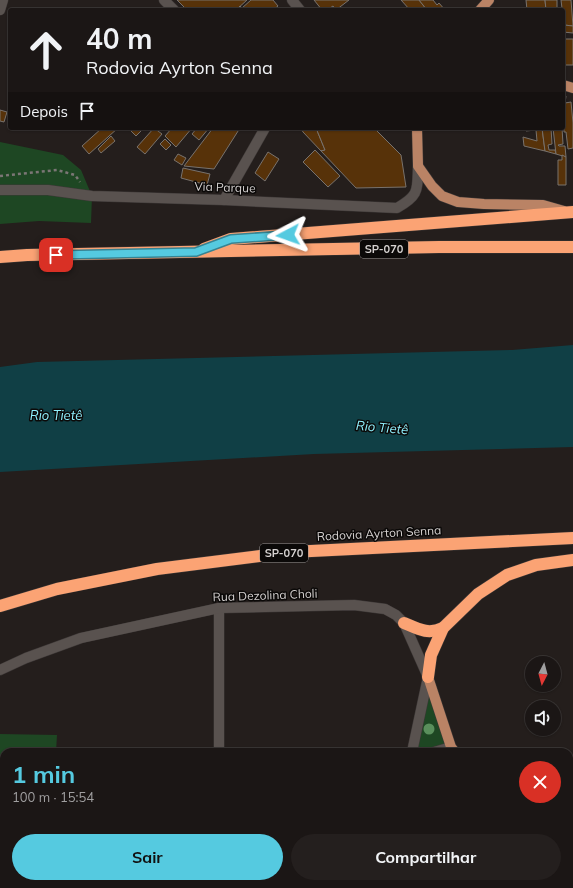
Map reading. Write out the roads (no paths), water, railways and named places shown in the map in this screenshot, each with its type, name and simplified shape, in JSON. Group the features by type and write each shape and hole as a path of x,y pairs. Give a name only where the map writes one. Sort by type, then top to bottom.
{"highway":[{"path":"196,252 231,239 571,212"},
{"name":"SP-070","path":"0,257 27,255 439,247 573,247"},
{"name":"Rodovia Ayrton Senna","path":"0,606 57,589 157,569 291,552 573,538"},
{"path":"404,623 424,631 435,632 443,628 478,594 507,575 536,565 573,560"},
{"path":"428,677 432,655 443,628"}],"main road":[{"path":"482,8 489,0"},
{"path":"417,130 418,166 432,186 442,196 458,202 543,205 571,212"},
{"path":"428,677 452,748"}],"street":[{"path":"0,10 3,0"},
{"path":"164,0 172,8"},
{"path":"292,0 298,8"},
{"path":"224,200 264,130"},
{"name":"Via Parque","path":"0,190 48,190 92,196 397,208 410,201 417,191 418,166"},
{"name":"Rua Dezolina Choli","path":"0,670 26,658 81,638 219,608 354,605 385,609 396,615 404,623 428,677"},
{"path":"219,608 220,748"},
{"path":"413,748 428,677"}],"water":[{"name":"Rio Tietê","path":"573,345 573,447 314,454 0,472 0,367 37,362 512,350"}]}
